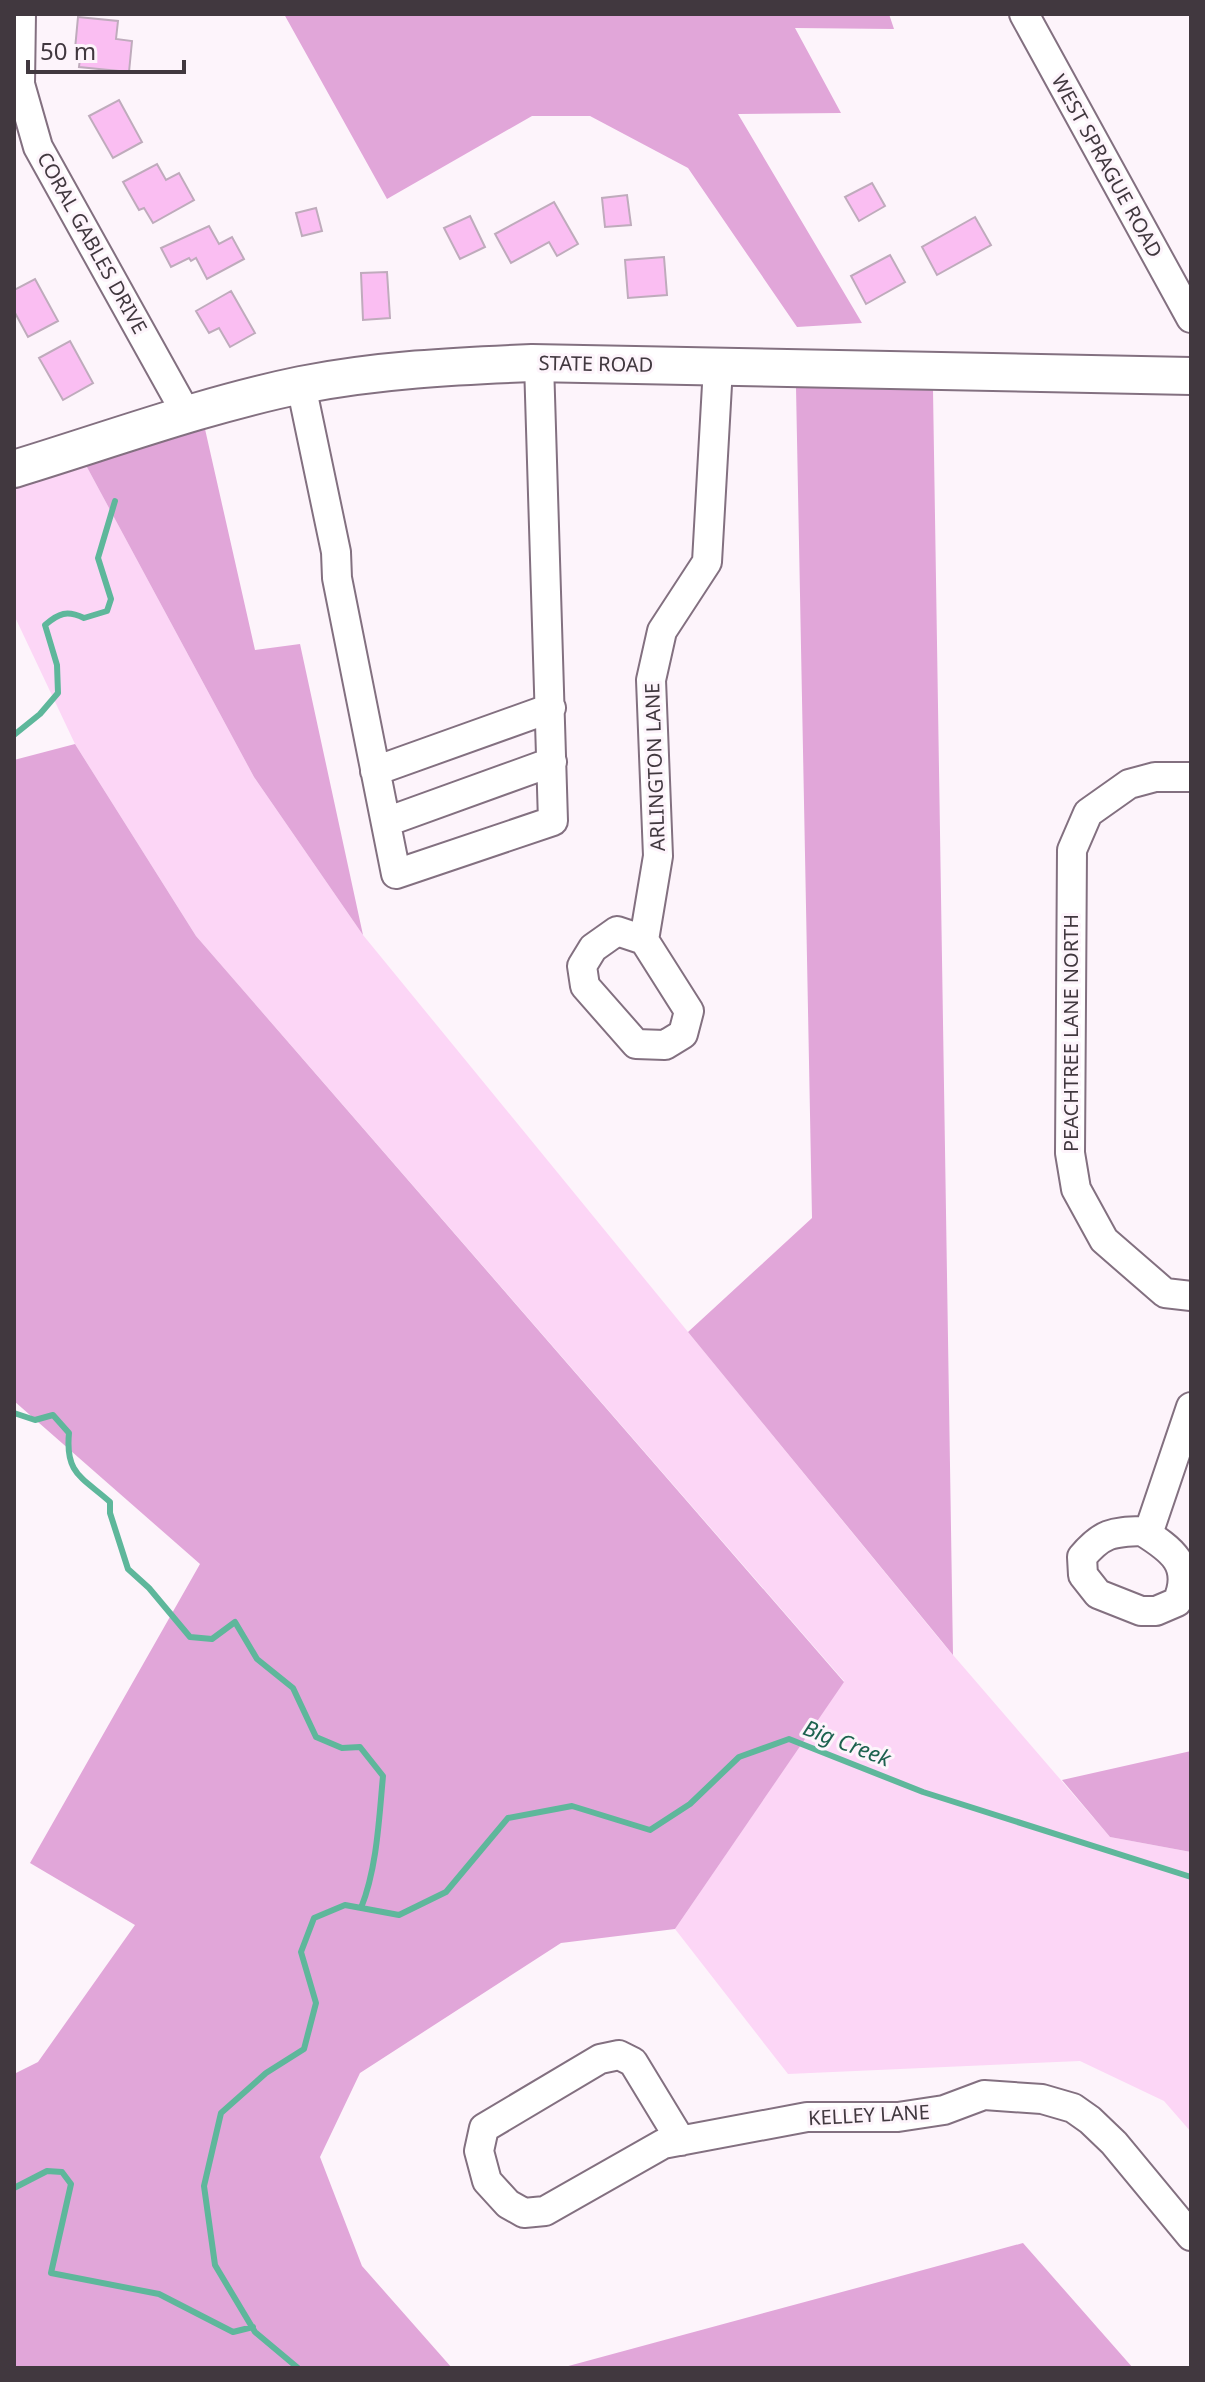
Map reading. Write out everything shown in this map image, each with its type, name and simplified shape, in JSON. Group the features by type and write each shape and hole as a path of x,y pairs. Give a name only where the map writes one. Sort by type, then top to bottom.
{"main road":[{"name":"STATE ROAD","path":"14,469 187,415 301,385 447,367 539,363 1191,376"}],"street":[{"name":"CORAL GABLES DRIVE","path":"21,14 20,84 38,147 187,415"},
{"name":"WEST SPRAGUE ROAD","path":"1024,14 1181,276 1191,318"},
{"path":"301,385 336,552 337,578 396,874 553,821 539,363"},
{"name":"ARLINGTON LANE","path":"644,940 658,856 651,680 662,631 707,562 718,367"},
{"path":"373,763 551,708"},
{"path":"386,822 552,762"},
{"name":"PEACHTREE LANE NORTH","path":"1191,777 1155,777 1129,784 1088,813 1072,850 1070,1153 1076,1189 1104,1240 1165,1293 1191,1296"},
{"path":"1148,1534 1191,1407"},
{"name":"KELLEY LANE","path":"681,2141 633,2062 619,2055 600,2059 484,2128 479,2151 487,2181 508,2204 524,2213 545,2211 663,2144 681,2141 807,2117 898,2117 944,2110 984,2095 1042,2099 1073,2108 1090,2120 1114,2143 1191,2236"}],"shaded area":[{"path":"284,14 889,14 894,29 795,28 841,113 738,114 862,323 797,327 688,168 590,116 532,116 387,199"},
{"path":"796,387 933,390 953,1655 688,1332 812,1218"},
{"path":"205,429 255,650 300,644 363,935 254,777 81,456"},
{"path":"81,456 254,777 363,935 941,1641 1110,1837 1191,1852 1191,2132 1164,2101 1080,2061 788,2074 675,1929 844,1681 196,936 75,744 14,615 14,483"},
{"path":"75,744 196,936 844,1682 675,1929 561,1943 360,2073 320,2157 362,2266 452,2368 14,2368 14,2074 38,2062 135,1925 30,1863 200,1564 14,1401 14,760"},
{"path":"1191,1751 1191,1852 1110,1837 1062,1780"},
{"path":"1023,2243 1133,2368 561,2368"}],"building":[{"path":"78,17 118,21 116,39 132,41 129,72 79,67 81,50 75,49"},
{"path":"119,100 142,142 113,158 89,116"},
{"path":"157,164 166,180 179,173 194,200 153,223 144,208 139,210 123,182"},
{"path":"872,183 885,206 859,221 845,197"},
{"path":"627,195 631,225 605,227 602,198"},
{"path":"554,202 578,244 557,256 549,242 511,263 495,234"},
{"path":"316,208 322,231 302,236 296,213"},
{"path":"470,216 485,247 460,259 444,228"},
{"path":"975,217 991,245 937,275 922,247"},
{"path":"209,226 219,244 232,237 244,259 207,279 196,258 171,267 161,248"},
{"path":"890,255 905,282 866,304 851,276"},
{"path":"664,257 667,295 628,298 625,260"},
{"path":"387,272 390,318 363,320 361,273"},
{"path":"35,279 58,321 28,337 14,311 14,290"},
{"path":"231,291 255,333 230,347 219,328 209,333 196,311"},
{"path":"70,341 93,383 63,400 39,358"}],"waterway":[{"path":"14,735 40,714 58,693 57,665 45,625 63,614 84,618 107,611 111,599 98,558 115,501"},
{"path":"14,1413 35,1420 53,1415 69,1433 68,1447 73,1466 110,1502 110,1513 128,1569 149,1588 190,1637 212,1639 235,1622 257,1659 293,1688 316,1737 342,1748 360,1747 383,1776 374,1860 361,1908"},
{"name":"Big Creek","path":"298,2368 255,2332 215,2265 204,2186 221,2113 266,2073 304,2049 316,2003 301,1952 314,1918 345,1905 399,1915 446,1892 508,1818 572,1806 650,1830 690,1804 739,1757 789,1739 923,1792 1191,1877"},
{"path":"14,2188 47,2171 62,2172 71,2184 51,2273 159,2294 233,2332 253,2327"}]}
